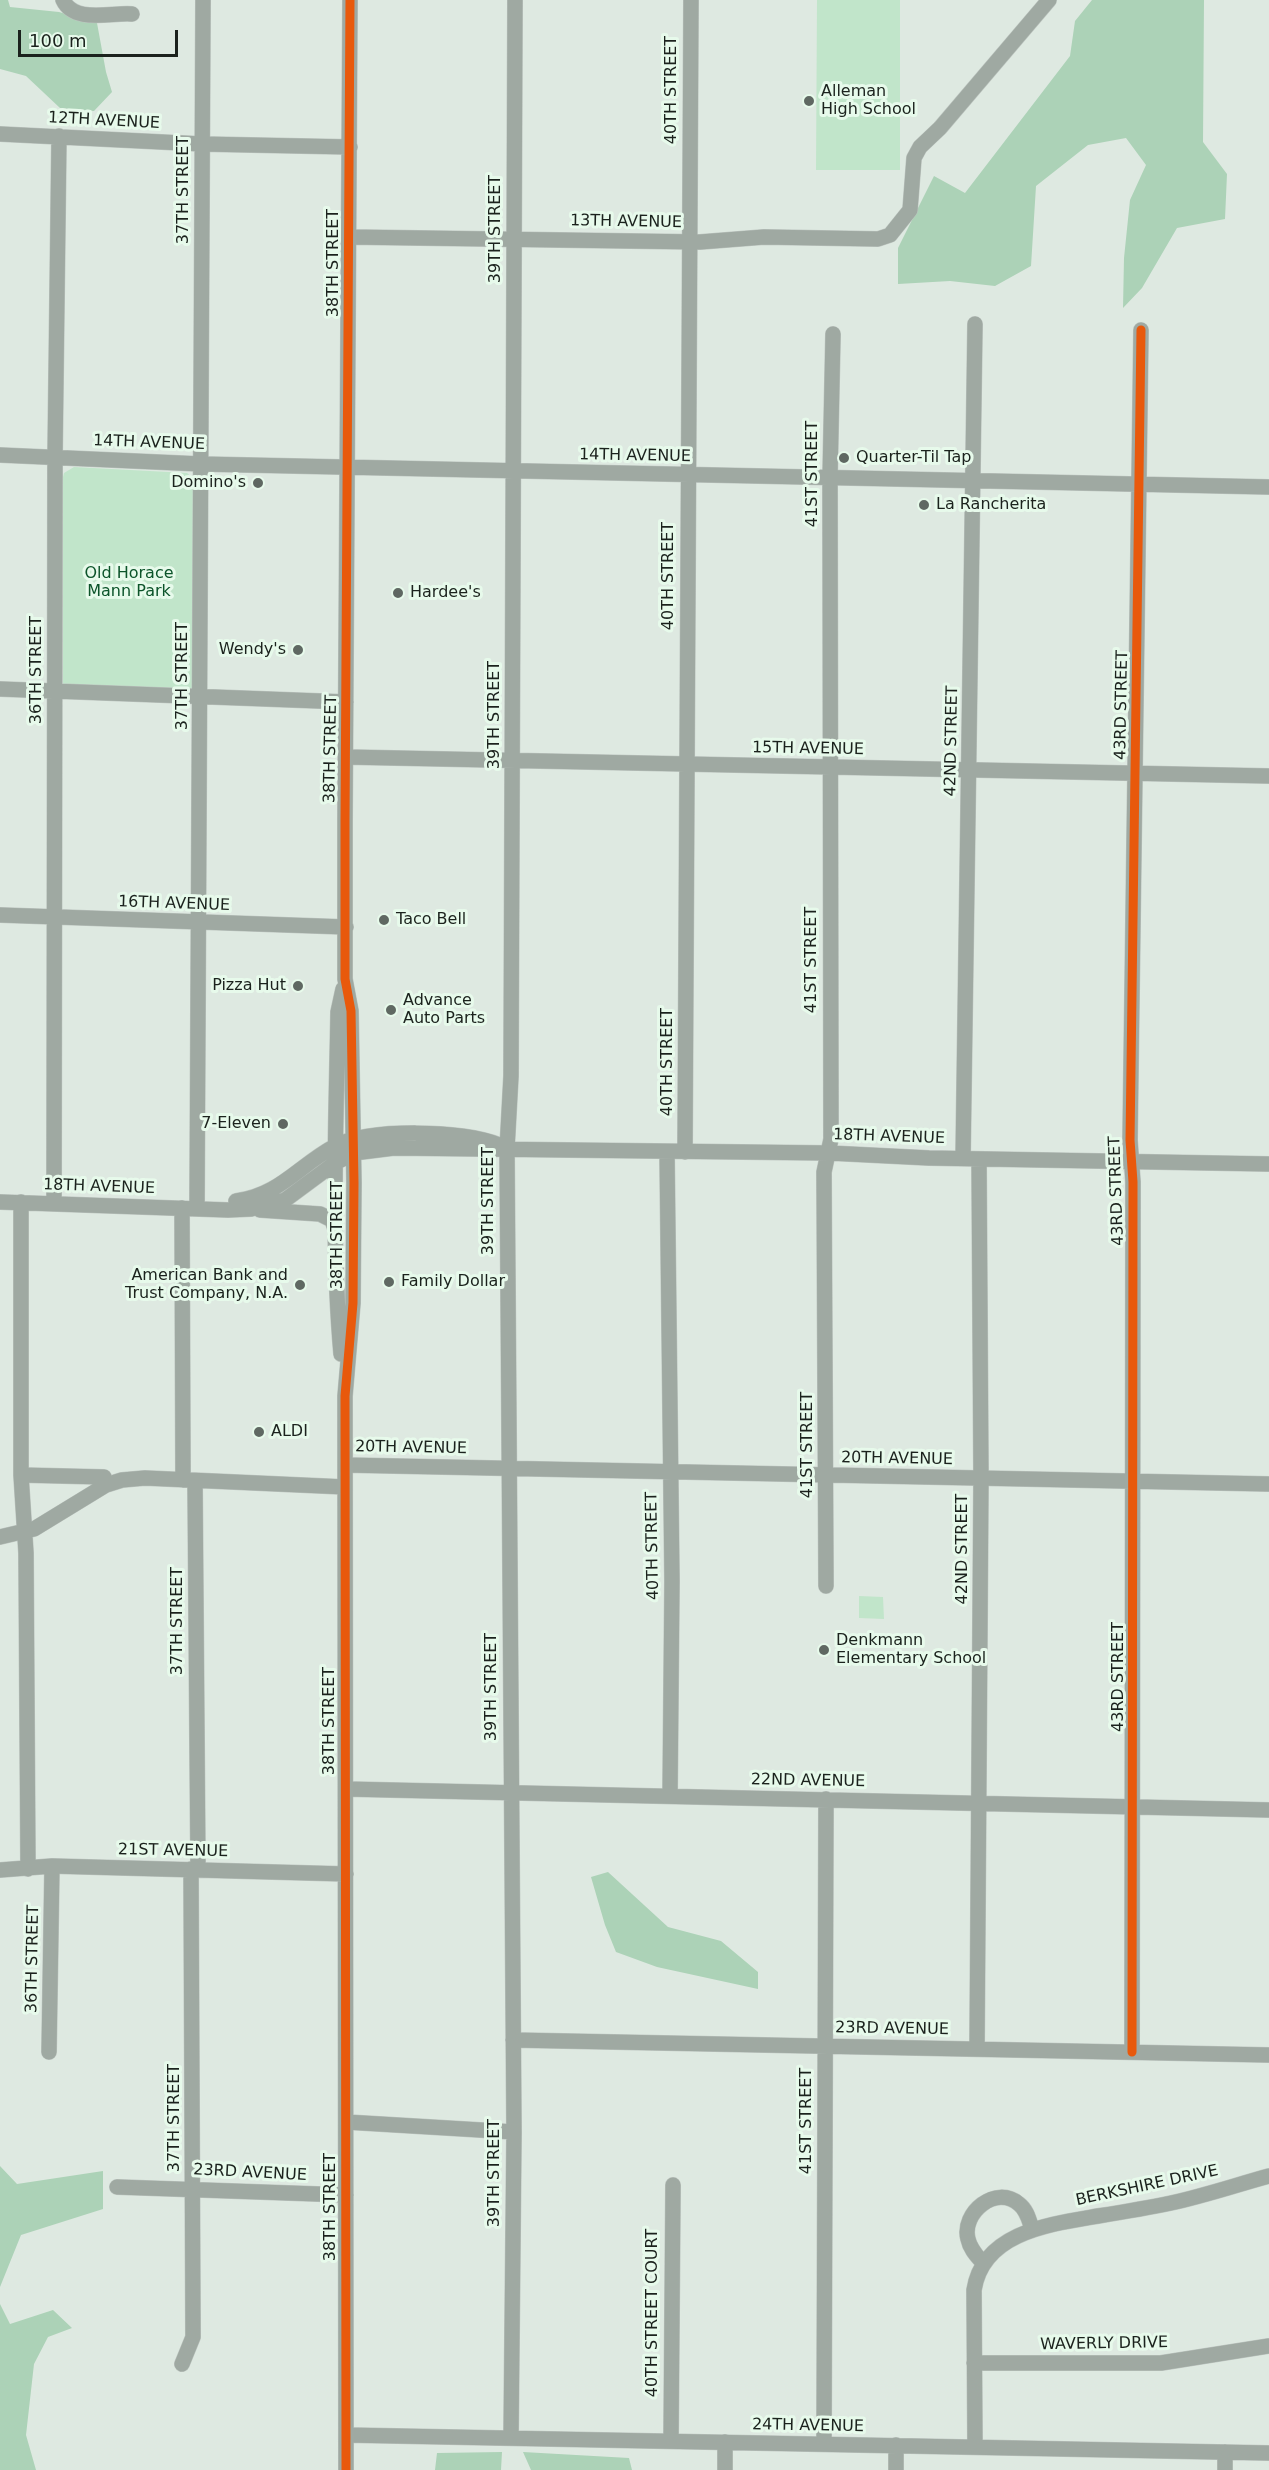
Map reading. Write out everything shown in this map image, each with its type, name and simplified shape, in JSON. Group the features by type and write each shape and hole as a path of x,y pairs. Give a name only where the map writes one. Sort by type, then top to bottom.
{"street":[{"path":"63,0 70,10 84,15 132,14"},
{"name":"37TH STREET","path":"182,2364 193,2337 194,1869 189,1480 190,1208 198,923 201,697 203,0"},
{"name":"38TH STREET","path":"345,1396 335,1286 335,1163 339,1012 345,978 346,927 350,0"},
{"name":"39TH STREET","path":"511,2438 514,2132 507,1149 511,1076 514,0"},
{"name":"40TH STREET","path":"685,1152 691,0"},
{"name":"13TH AVENUE","path":"349,237 689,241 764,237 869,240 890,235 910,210 914,158 917,151 940,128 1048,0"},
{"name":"12TH AVENUE","path":"0,134 202,144 350,147"},
{"name":"36TH STREET","path":"54,1204 59,136"},
{"name":"42ND STREET","path":"975,324 969,769 971,1158 981,1478 977,2048"},
{"name":"43RD STREET","path":"1132,2052 1134,1482 1130,1140 1140,484 1140,330"},
{"name":"41ST STREET","path":"826,1586 824,1172 831,1139 830,477 833,334"},
{"name":"14TH AVENUE","path":"0,455 201,464 1269,487"},
{"path":"0,689 346,702"},
{"name":"15TH AVENUE","path":"346,757 1269,776"},
{"name":"16TH AVENUE","path":"0,915 346,927"},
{"name":"38TH STREET","path":"345,978 351,1011 353,1146 353,1304 345,1396 346,2470"},
{"name":"18TH AVENUE","path":"0,1202 251,1209 285,1200 335,1163 353,1146 378,1134 449,1135 486,1140 507,1149 829,1153 1269,1164"},
{"name":"18TH AVENUE","path":"190,1208 246,1200 271,1191 336,1146 353,1146"},
{"name":"40TH STREET","path":"667,1152 670,1796"},
{"path":"21,1202 21,1475 26,1532 28,1869"},
{"path":"251,1209 320,1214 332,1221 335,1229"},
{"name":"20TH AVENUE","path":"345,1465 1269,1484"},
{"path":"21,1475 104,1477"},
{"path":"0,1537 26,1532 114,1482 145,1478 345,1487"},
{"name":"22ND AVENUE","path":"346,1789 1269,1810"},
{"name":"41ST STREET","path":"824,2444 826,1799"},
{"name":"36TH STREET","path":"49,2052 52,1866"},
{"name":"21ST AVENUE","path":"0,1870 52,1866 346,1875"},
{"name":"23RD AVENUE","path":"513,2040 1269,2055"},
{"path":"346,2122 514,2132"},
{"name":"BERKSHIRE DRIVE","path":"983,2263 987,2257 1032,2229 1173,2202 1269,2176"},
{"name":"40TH STREET COURT","path":"671,2441 673,2184"},
{"name":"23RD AVENUE","path":"117,2187 346,2195"},
{"path":"975,2447 974,2290 983,2263 971,2249 966,2232 969,2218 983,2203 1000,2198 1015,2201 1026,2211 1032,2229"},
{"name":"WAVERLY DRIVE","path":"974,2363 1161,2362 1269,2346"},
{"name":"24TH AVENUE","path":"346,2435 1269,2453"},
{"path":"725,2442 725,2470"},
{"path":"896,2445 896,2470"},
{"path":"1226,2452 1226,2470"}],"green space":[{"path":"0,0 8,0 10,7 59,12 97,23 112,92 94,111 60,108 26,76 0,69"},
{"path":"817,0 900,0 900,170 816,170"},
{"path":"1092,0 1204,0 1203,142 1227,174 1225,219 1177,228 1142,288 1123,308 1124,258 1130,200 1146,165 1126,138 1088,145 1036,186 1031,266 995,286 950,281 898,284 898,248 934,176 965,193 1070,56 1075,21"},
{"name":"Old Horace Mann Park","path":"74,467 187,473 194,479 193,688 190,691 67,687 63,684 63,477 64,473"},
{"path":"859,1596 883,1597 884,1619 859,1618"},
{"path":"608,1872 668,1927 721,1941 758,1972 758,1989 657,1967 616,1952 605,1925 591,1877"},
{"path":"0,2166 17,2184 103,2171 103,2209 21,2235 0,2287"},
{"path":"0,2304 10,2324 53,2310 72,2328 48,2337 34,2364 26,2435 36,2470 0,2470"},
{"path":"502,2452 501,2470 435,2470 437,2453"},
{"path":"523,2452 629,2458 632,2470 531,2470"}],"cycle path":[{"path":"346,2470 345,1396 353,1303 354,1183 351,1011 345,979 350,0"},
{"path":"1132,2052 1133,1182 1130,1140 1141,330"}],"place":[{"name":"Alleman High School","path":"809,101"},
{"name":"Quarter-Til Tap","path":"844,458"},
{"name":"Domino's","path":"258,483"},
{"name":"La Rancherita","path":"924,505"},
{"name":"Hardee's","path":"398,593"},
{"name":"Wendy's","path":"298,650"},
{"name":"Taco Bell","path":"384,920"},
{"name":"Pizza Hut","path":"298,986"},
{"name":"Advance Auto Parts","path":"391,1010"},
{"name":"7-Eleven","path":"283,1124"},
{"name":"Family Dollar","path":"389,1282"},
{"name":"American Bank and Trust Company, N.A.","path":"300,1285"},
{"name":"ALDI","path":"259,1432"},
{"name":"Denkmann Elementary School","path":"824,1650"}]}
